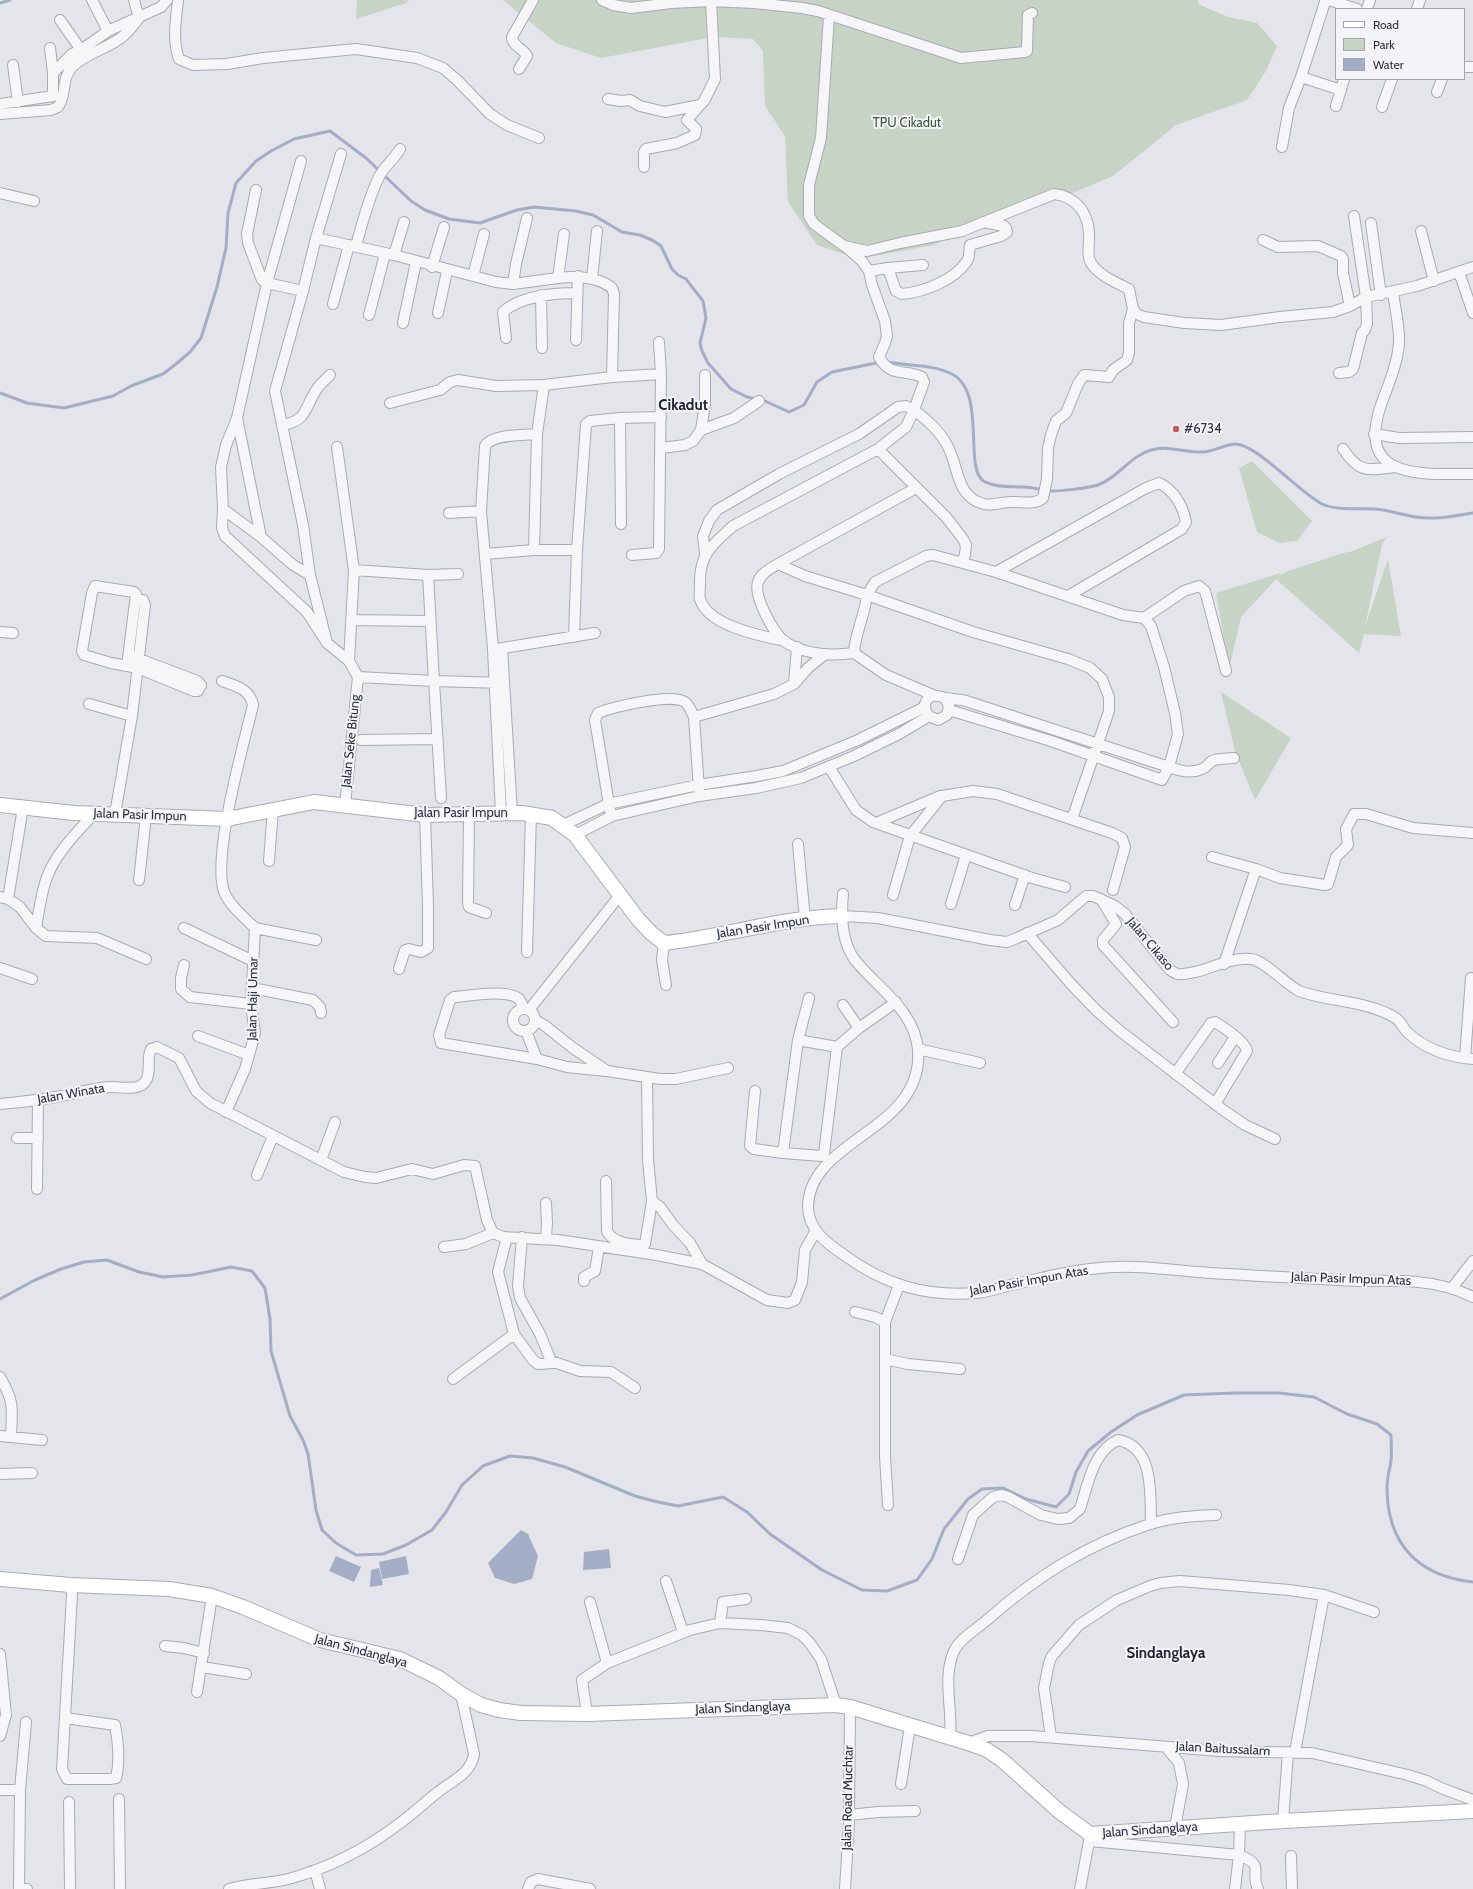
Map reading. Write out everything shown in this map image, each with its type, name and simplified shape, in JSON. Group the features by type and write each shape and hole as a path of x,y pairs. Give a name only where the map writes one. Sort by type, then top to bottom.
{"street":[{"path":"92,0 108,31"},
{"path":"134,0 139,18"},
{"path":"53,73 72,54 81,50 108,31 161,7 167,0"},
{"path":"178,0 174,36 177,51 180,59 193,65 227,64 263,58 356,49 417,58 443,68 457,80 473,98 496,118 521,132 539,138"},
{"path":"519,69 527,56 513,42 512,37 533,0"},
{"path":"602,0 613,5 631,8 671,3 711,1 754,3 802,8 818,11 829,16 961,58 1027,51 1026,22 1028,16 1032,12"},
{"path":"644,167 644,152 646,149 677,143 695,135 696,129 687,120 708,96 715,79 711,1"},
{"path":"1282,147 1289,108 1301,78 1325,2 1332,1 1354,8"},
{"path":"829,16 821,138 809,185 809,216 814,224 862,261 870,271 885,321 887,336 881,361 898,373 922,378 924,382 906,427 878,449 733,526 713,544 705,554 700,568 700,599 708,613 722,622 750,633 784,641 797,647 826,654 838,655 854,653 886,675 933,696"},
{"path":"0,114 51,110 58,107 63,98 66,76 71,69 95,51 122,38 139,18"},
{"path":"60,20 81,50"},
{"path":"0,104 53,96 53,73 50,48"},
{"path":"13,65 18,102"},
{"path":"1301,78 1340,90"},
{"path":"1336,106 1344,80"},
{"path":"1382,107 1392,80"},
{"path":"1437,92 1442,80"},
{"path":"608,99 621,102 630,100 640,106 665,112 700,105"},
{"path":"333,304 378,177 400,150"},
{"path":"327,643 310,575 303,525 275,391 340,154"},
{"path":"301,160 267,283 237,418 226,445 221,467 223,509 222,528 225,536 307,612 327,643 349,661 358,677 504,683"},
{"path":"256,190 247,226 248,243 262,280 267,283 303,291"},
{"path":"0,193 34,201"},
{"path":"844,246 867,251 962,231 981,222 1016,210 1054,194 1063,195 1076,202 1086,219 1089,232 1090,261 1094,267 1104,275 1129,289 1134,309 1137,314 1144,317 1177,322 1221,325 1280,316 1333,312 1350,306 1366,297 1381,295 1434,281 1473,267"},
{"path":"1339,373 1349,372 1353,369 1362,333 1367,324 1366,297 1354,216"},
{"path":"513,284 516,264 527,218"},
{"path":"369,315 389,255 404,222"},
{"path":"888,268 896,290 902,294 929,287 946,280 968,260 970,245 1001,236 1007,232 1004,226 981,222"},
{"path":"1371,223 1381,295"},
{"path":"432,266 444,227"},
{"path":"592,279 597,231"},
{"path":"1421,231 1434,281"},
{"path":"473,276 484,234"},
{"path":"558,278 564,234"},
{"path":"316,238 496,282 513,284 578,276 608,285 612,288 614,294 612,377"},
{"path":"1263,240 1278,247 1318,246 1341,256 1344,259 1343,273 1350,306"},
{"path":"403,323 416,262"},
{"path":"870,271 888,268 923,266"},
{"path":"438,313 448,271"},
{"path":"1459,272 1473,313"},
{"path":"576,340 578,276"},
{"path":"1393,292 1399,343 1390,384 1382,403 1374,434 1380,456 1395,467 1406,471 1429,474 1473,474"},
{"path":"506,338 503,312 512,306 551,293 577,293"},
{"path":"541,296 542,348"},
{"path":"705,554 703,536 709,521 716,510 779,474 859,434 898,407 906,406 914,410 928,420 939,433 948,446 960,485 977,502 988,505 1012,502 1033,503 1039,501 1046,493 1048,448 1056,421 1066,413 1078,384 1084,375 1109,377 1113,370 1127,360 1129,353 1129,323 1134,309"},
{"path":"632,555 656,553 659,549 661,448 660,342"},
{"path":"390,403 440,390 450,382 458,380 496,386 544,385 612,377 661,374"},
{"path":"283,425 293,423 305,413 315,392 330,375"},
{"path":"661,448 685,445 693,441 701,430 705,404 705,375"},
{"path":"534,550 537,434 544,385"},
{"path":"701,430 734,418 759,402"},
{"path":"574,637 577,550 586,424 590,421 620,418 661,417"},
{"path":"237,418 261,537"},
{"path":"620,418 621,524"},
{"path":"506,813 510,778 504,683 497,649 481,512 485,446 487,442 502,437 537,434"},
{"path":"1374,434 1399,438 1473,437"},
{"path":"337,447 354,570 349,661"},
{"path":"878,449 946,516 966,545 965,555 962,562"},
{"path":"1343,449 1352,463 1364,470 1395,467"},
{"path":"1373,469 1380,456"},
{"path":"996,572 1146,488 1159,483 1165,486 1175,496 1184,510 1186,522 1182,529 1068,596"},
{"path":"784,641 771,626 758,593 757,583 764,573 916,488"},
{"path":"223,509 261,537 293,565 310,575"},
{"path":"449,513 481,512"},
{"path":"485,554 534,550 577,550"},
{"path":"854,653 859,627 866,607 867,595 875,582 926,556 939,556 996,572 1123,615 1144,618 1151,626 1164,667 1175,713 1178,734 1169,767 1162,780 1051,741 949,710"},
{"path":"778,564 805,576 867,595 973,632 1068,659 1090,668 1102,679 1109,697 1109,711 1072,818"},
{"path":"354,570 428,575 458,574"},
{"path":"428,575 429,621 441,798"},
{"path":"127,666 136,594 134,592 95,586 92,593 82,651 86,656 127,666 138,663 197,681 200,688 198,691 194,691 138,663 129,655"},
{"path":"1144,618 1184,590 1199,586 1204,591 1208,602 1226,671"},
{"path":"115,814 132,716 145,605 143,600 136,600"},
{"path":"352,620 429,621"},
{"path":"0,632 13,633"},
{"path":"497,649 595,633"},
{"path":"794,684 797,647"},
{"path":"497,649 493,683 498,778 506,813"},
{"path":"694,717 774,694 794,684 808,668 826,654"},
{"name":"Jalan Seke Bitung","path":"345,805 358,677"},
{"path":"222,681 245,690 252,698 253,705 227,819 220,876 225,894 237,910 255,928 316,940"},
{"path":"945,698 948,701 949,710 943,718 938,720 927,712 926,702 933,696 939,695 945,698 963,700 1169,767 1180,772 1195,771 1202,769 1216,760 1234,758"},
{"path":"612,816 608,804 596,720 598,713 658,699 674,698 686,703 694,717 699,796"},
{"path":"89,704 132,716"},
{"path":"575,835 612,816 699,796 756,788 794,780 829,767 898,734 927,712"},
{"path":"563,826 608,804 698,785 783,771 927,712"},
{"path":"361,740 437,739"},
{"path":"829,767 856,810 876,823 1025,875 1065,887"},
{"path":"498,778 510,778"},
{"path":"876,823 942,796 973,791 997,794 1112,832 1124,841 1125,847 1113,890"},
{"path":"893,895 910,836 942,796"},
{"name":"Jalan Pasir Impun","path":"0,805 90,814 227,819 314,802 425,815 506,813 532,815 552,818 575,835 638,919 651,933 664,942 688,940 769,924 842,916"},
{"path":"23,808 4,898 20,907 36,928 46,936 97,938 146,959"},
{"path":"270,860 273,809"},
{"path":"1212,857 1256,869 1280,878 1321,886 1328,884 1336,857 1348,845 1346,829 1354,814 1357,813 1413,828 1473,833"},
{"path":"36,928 41,898 47,877 64,848 90,818 90,814"},
{"path":"399,969 405,950 409,949 421,952 428,948 425,815"},
{"path":"469,815 468,903 469,906 486,913"},
{"path":"527,952 532,815"},
{"path":"140,880 146,816"},
{"path":"798,844 805,920"},
{"path":"951,904 966,855"},
{"path":"1224,964 1256,869"},
{"path":"1015,905 1025,875"},
{"path":"444,1247 466,1244 493,1233 507,1237 546,1239 657,1255 702,1264 767,1300 788,1303 795,1300 802,1282 805,1250 815,1232 808,1206 817,1177 828,1163 880,1123 905,1098 914,1079 918,1049 907,1018 896,1002 854,958 847,942 842,916 843,894"},
{"path":"526,1031 518,1029 513,1021 516,1013 526,1009 620,895"},
{"path":"842,916 883,919 1006,942 1065,916 1086,896 1100,898 1116,924 1103,940 1103,945 1173,1022"},
{"name":"Jalan Cikaso","path":"1100,898 1116,906 1125,914 1174,973 1180,975 1240,959 1251,959 1258,961 1281,980 1298,990 1314,995 1354,1002 1380,1010 1399,1021 1406,1031 1420,1043 1436,1051 1469,1059"},
{"path":"184,928 253,961"},
{"name":"Jalan Haji Umar","path":"226,1112 250,1055 255,1034 251,1004 255,928"},
{"path":"1027,933 1071,984 1098,1011 1175,1074 1215,1104 1245,1125 1275,1139"},
{"path":"664,942 662,960 666,985"},
{"path":"184,965 181,978 181,989 190,997 251,1004"},
{"path":"0,968 32,979"},
{"path":"1469,1059 1471,978"},
{"path":"252,988 314,1000 320,1007 321,1013"},
{"path":"526,1031 534,1025 534,1014 526,1009 521,1001 512,996 498,994 454,997 450,1000 439,1035 439,1040 441,1043 537,1059 567,1067 660,1079 676,1079 728,1068"},
{"path":"783,1153 798,1040 809,998"},
{"path":"755,1091 750,1146 754,1149 821,1156 824,1154 837,1047 859,1028 896,1002"},
{"path":"843,1004 859,1028"},
{"path":"535,1020 607,1071"},
{"path":"1175,1074 1211,1023 1216,1022 1245,1044 1247,1051 1215,1104"},
{"path":"526,1031 537,1059"},
{"path":"198,1036 250,1055"},
{"path":"1218,1063 1235,1037"},
{"path":"798,1040 837,1047"},
{"name":"Jalan Winata","path":"0,1104 38,1100 104,1087 134,1088 140,1086 145,1082 148,1073 149,1052 151,1049 157,1047 180,1058 196,1091 226,1112"},
{"path":"918,1049 980,1063"},
{"path":"606,1181 607,1231 610,1237 616,1240 645,1244 652,1201 648,1160 647,1077"},
{"path":"37,1189 38,1100"},
{"path":"226,1112 344,1172 376,1178 412,1169 433,1174 464,1165 475,1166 486,1220 493,1233"},
{"path":"321,1160 335,1122"},
{"path":"257,1175 273,1136"},
{"path":"17,1138 38,1138"},
{"path":"652,1201 660,1207 673,1225 690,1243 702,1264"},
{"path":"546,1203 546,1239"},
{"name":"Jalan Pasir Impun Atas","path":"815,1232 854,1263 899,1284 933,1293 978,1293 1068,1272 1116,1266 1358,1281 1398,1280 1427,1283 1452,1288 1473,1297"},
{"path":"507,1237 498,1272 514,1334 533,1360 538,1364 554,1363 580,1371 611,1372 635,1388"},
{"path":"522,1237 518,1286 520,1298 540,1334 551,1361 554,1363"},
{"path":"584,1281 584,1277 595,1272 599,1247"},
{"path":"1452,1288 1473,1261"},
{"path":"888,1504 885,1457 885,1322 899,1284"},
{"path":"855,1312 875,1317 885,1322"},
{"path":"454,1379 514,1334"},
{"path":"885,1359 908,1364 960,1369"},
{"path":"0,1377 12,1403 11,1437"},
{"path":"0,1436 42,1440"},
{"path":"958,1559 973,1515 993,1496 1008,1496 1041,1516 1058,1519 1069,1518 1080,1509 1096,1462 1104,1448 1118,1440 1128,1442 1136,1448 1145,1464 1150,1480 1151,1524"},
{"path":"0,1474 32,1473"},
{"path":"950,1738 948,1683 954,1651 1011,1599 1033,1582 1073,1557 1151,1524 1181,1518 1216,1515"},
{"name":"Jalan Sindanglaya","path":"0,1579 71,1585 169,1588 212,1596 243,1607 320,1640 400,1659 439,1678 461,1694 481,1705 498,1710 521,1713 586,1714 843,1706 987,1750 1002,1760 1090,1838 1175,1828 1473,1811"},
{"path":"666,1581 683,1632"},
{"path":"1051,1737 1044,1688 1049,1663 1052,1656 1079,1625 1118,1600 1160,1583 1180,1581 1289,1590 1324,1595 1374,1612"},
{"path":"65,1718 115,1725 117,1734 118,1770 116,1778 67,1779 62,1769 72,1594 71,1585"},
{"path":"1283,1821 1292,1752 1324,1595"},
{"path":"197,1692 212,1596"},
{"path":"720,1623 723,1602 746,1599"},
{"path":"590,1602 607,1663"},
{"name":"Jalan Road Muchtar","path":"586,1714 582,1680 607,1663 683,1632 720,1623 788,1628 802,1635 816,1650 843,1706 849,1815 845,1889"},
{"path":"165,1646 184,1648 204,1653"},
{"path":"0,1654 6,1715 0,1736"},
{"path":"202,1667 246,1674"},
{"path":"229,1889 290,1879 315,1870 374,1841 401,1823 438,1792 468,1771 473,1763 474,1754 461,1694"},
{"path":"22,1889 20,1790 26,1722"},
{"path":"901,1784 910,1726"},
{"name":"Jalan Baitussalam","path":"968,1743 988,1736 1051,1737 1219,1751 1312,1753 1408,1775 1427,1781 1473,1800"},
{"path":"1166,1746 1180,1763 1184,1784 1175,1828"},
{"path":"0,1790 20,1790"},
{"path":"119,1799 120,1889"},
{"path":"69,1802 70,1889"},
{"path":"849,1815 878,1812 915,1811"},
{"path":"1235,1889 1239,1855 1240,1824"},
{"path":"1080,1889 1090,1838 1239,1855 1254,1862 1257,1872 1256,1883 1258,1889"},
{"path":"1290,1856 1292,1889"},
{"path":"315,1870 320,1889"},
{"path":"528,1889 531,1882 538,1879 568,1887 590,1889"}],"green space":[{"path":"357,0 409,0 406,3 356,19"},
{"name":"TPU Cikadut","path":"503,0 1198,0 1198,4 1228,17 1257,23 1277,46 1266,71 1247,100 1176,125 1113,176 1044,205 983,222 934,245 858,259 817,245 788,202 785,136 765,106 763,51 753,39 713,37 601,58 556,43"},
{"path":"1252,461 1312,521 1297,541 1279,543 1257,532 1239,468"},
{"path":"1387,537 1382,544 1365,627 1388,559 1401,636 1364,634 1359,653 1276,579 1241,617 1229,669 1216,593 1281,573 1278,577 1288,571 1350,552"},
{"path":"1221,692 1291,738 1255,800 1235,751"}],"water":[{"path":"521,1530 528,1534 538,1556 532,1579 514,1584 495,1578 488,1563"},
{"path":"609,1549 611,1568 583,1570 584,1552"},
{"path":"336,1556 361,1567 354,1582 329,1571"},
{"path":"406,1556 409,1574 382,1579 379,1562"},
{"path":"379,1568 383,1585 370,1587 371,1570"}],"waterway":[{"path":"0,3 10,0"},
{"path":"0,393 27,403 64,408 113,396 131,386 163,374 176,364 190,352 201,338 217,287 226,248 228,213 236,183 256,161 271,151 294,139 330,131 366,158 411,201 425,210 449,219 480,223 517,210 534,207 576,211 593,215 622,232 640,235 652,240 661,246 672,269 678,275 686,279 703,301 706,318 700,343 708,363 731,389 747,397 765,401 789,412 804,405 817,382 832,372 881,362"},
{"path":"887,362 936,368 952,374 963,384 969,397 972,414 975,463 978,475 985,482 995,485 1027,487 1052,491 1088,487 1105,482 1137,457 1151,450 1164,448 1204,452 1235,444 1244,446 1254,451 1313,498 1322,504 1334,508 1380,510 1423,518 1473,513"},
{"path":"0,1299 35,1280 61,1269 84,1262 107,1260 139,1272 163,1277 192,1275 231,1267 252,1271 265,1288 270,1319 271,1351 290,1416 303,1440 308,1454 316,1510 322,1530 336,1543 356,1555 383,1554 406,1545 432,1530 446,1512 462,1485 483,1466 510,1456 533,1458 565,1467 635,1496 678,1506 723,1497 747,1512 770,1534 822,1570 862,1590 887,1591 917,1580 932,1559 944,1529 968,1499 982,1489 1003,1488 1026,1499 1056,1507 1069,1494 1076,1472 1088,1451 1111,1432 1137,1415 1184,1395 1279,1393 1314,1397 1347,1414 1377,1424 1391,1435 1391,1457 1387,1480 1388,1507 1399,1540 1409,1553 1421,1564 1436,1572 1453,1578 1473,1582"}],"place":[{"name":"#6734","path":"1176,429"}],"district":[{"name":"Cikadut","path":"683,406"},
{"name":"Sindanglaya","path":"1166,1654"}]}
